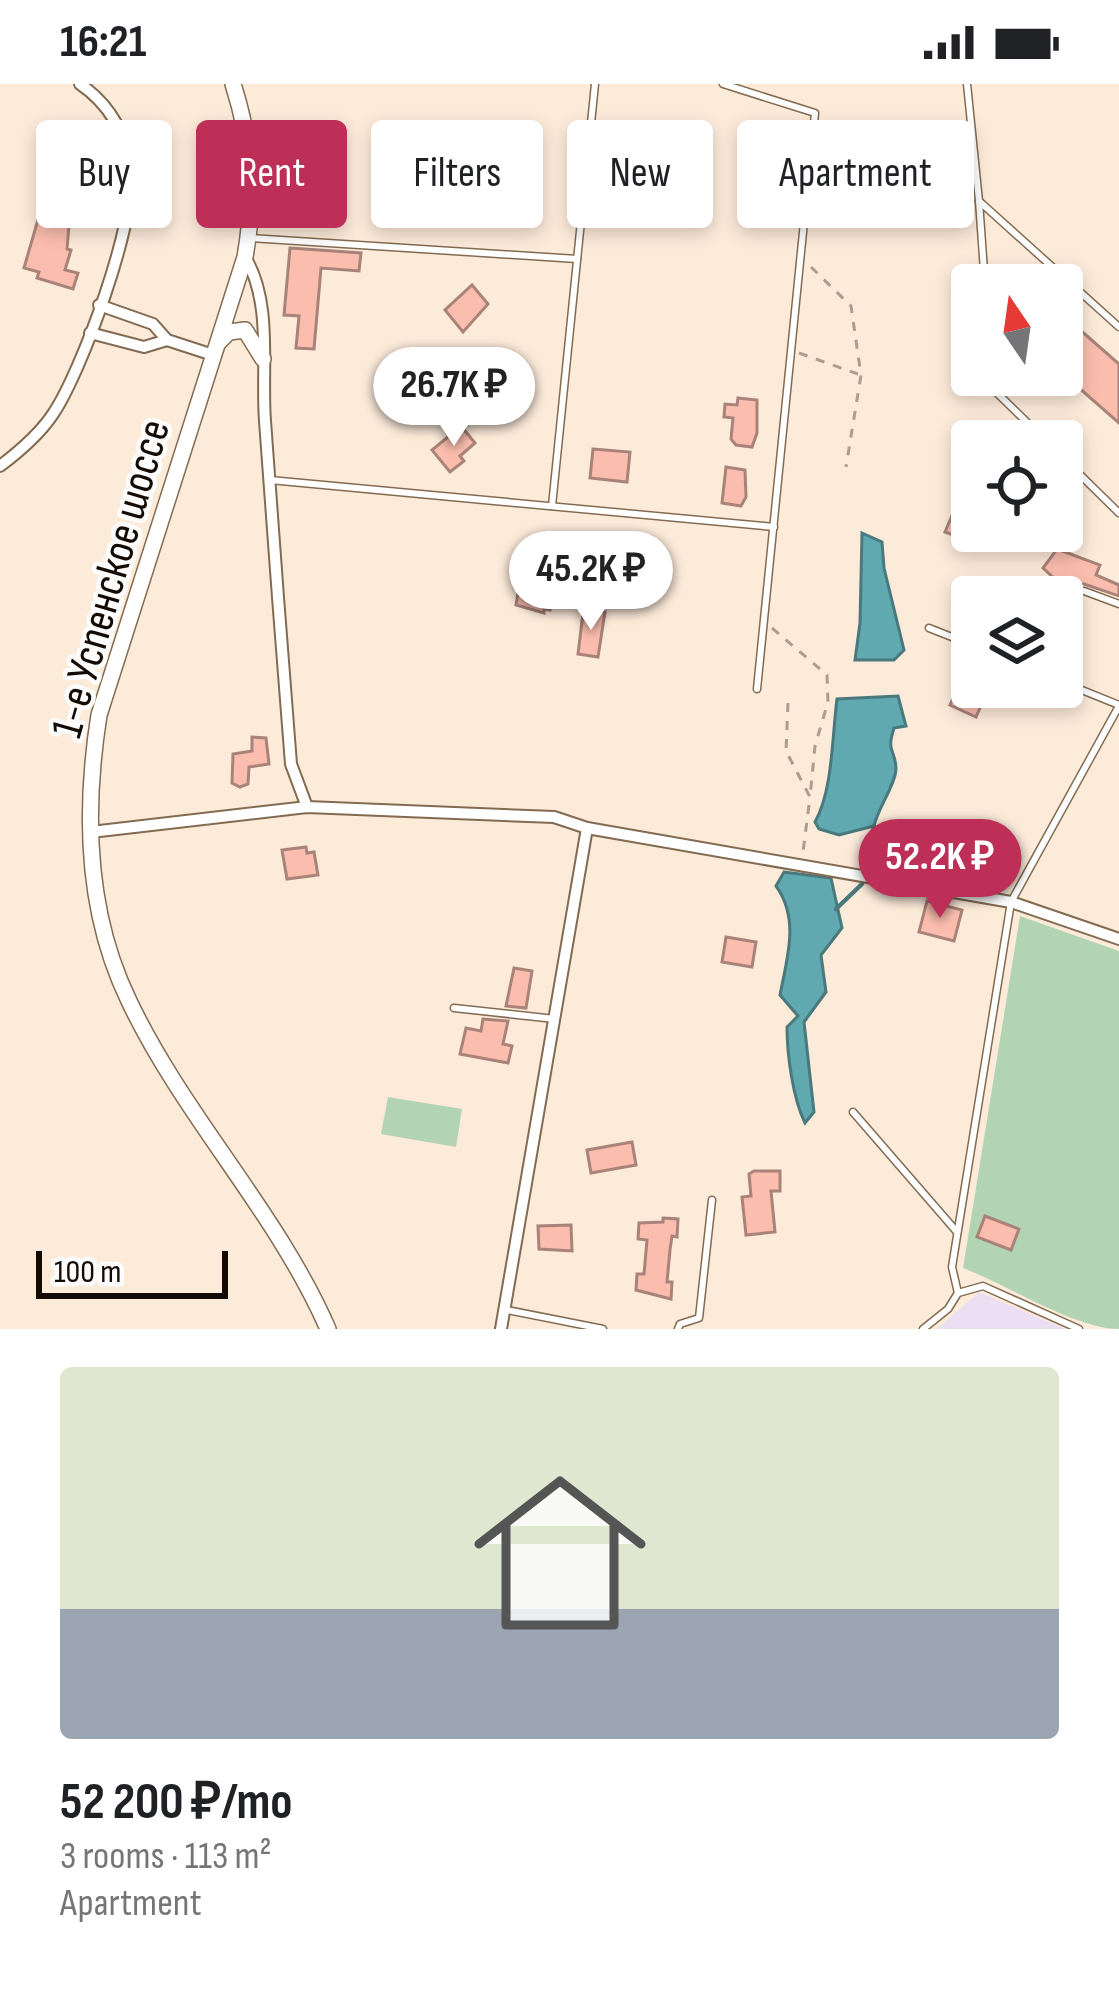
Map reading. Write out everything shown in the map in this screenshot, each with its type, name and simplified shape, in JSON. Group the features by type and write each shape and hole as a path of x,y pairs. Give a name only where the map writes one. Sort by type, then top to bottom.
{"main road":[{"name":"1-е Успенское шоссе","path":"233,84 250,141 253,172 245,257 103,698 93,750 93,873 105,931 129,1003 279,1239 328,1329"},
{"path":"215,349 229,332 245,330 262,359"}],"street":[{"path":"0,466 26,446 54,413 90,333 131,202 122,135 109,110 80,84"},
{"path":"245,257 261,298 269,480 291,764 307,807"},
{"path":"100,305 153,324 167,340"},
{"path":"90,333 144,347 167,340 215,349"},
{"path":"91,832 307,807 554,817 587,828 1011,902 1119,938"},
{"path":"501,1329 587,828"}],"lane":[{"path":"551,506 595,84"},
{"path":"723,84 815,113 757,689"},
{"path":"967,84 984,264"},
{"path":"979,201 1119,327"},
{"path":"248,238 577,259"},
{"path":"1000,396 1025,420"},
{"path":"1083,478 1119,513"},
{"path":"269,480 774,527"},
{"path":"1084,591 1119,604"},
{"path":"929,628 951,637"},
{"path":"958,1293 952,1268 1011,902 1119,705 1083,690"},
{"path":"454,1008 555,1019"},
{"path":"853,1112 958,1233"},
{"path":"678,1329 699,1318 712,1201"},
{"path":"923,1329 948,1309 958,1293 983,1286 1079,1329"},
{"path":"507,1310 603,1329"}],"path":[{"path":"801,257 851,305 861,375 846,467"},
{"path":"792,350 861,375"},
{"path":"764,621 827,675 827,702 815,746 801,866"},
{"path":"788,703 786,751 810,796"}],"shaded area":[{"path":"979,1292 1065,1329 937,1329"}],"green space":[{"path":"1020,916 1119,951 1119,1329 1082,1322 963,1268"},
{"path":"388,1097 462,1109 456,1147 381,1134"}],"water":[{"path":"862,533 882,542 904,650 894,660 855,660"},
{"path":"898,696 906,726 894,728 895,774 874,826 839,835 819,829 815,822 829,779 837,699"},
{"path":"784,872 831,878 842,928 821,955 826,992 804,1022 814,1112 805,1123 794,1089 787,1038 787,1027 798,1016 780,995 790,939 788,912 776,886"}],"building":[{"path":"36,226 69,228 67,249 71,250 65,270 78,273 73,289 37,278 39,272 24,268"},
{"path":"290,248 361,253 359,271 321,268 314,349 296,348 299,316 284,315"},
{"path":"472,285 488,304 463,332 445,310"},
{"path":"1083,332 1119,364 1119,423 1083,391"},
{"path":"467,356 481,373 457,402 438,380"},
{"path":"738,398 757,400 752,447 736,445 731,439 733,418 724,417 725,404 737,405"},
{"path":"461,426 475,443 450,472 432,450"},
{"path":"593,449 630,452 627,482 590,478"},
{"path":"726,467 745,470 746,497 741,506 722,503"},
{"path":"1055,552 1065,552 1100,565 1096,575 1119,585 1119,596 1083,584 1083,576 1052,576 1043,568"},
{"path":"531,585 553,592 550,610 544,613 516,605 519,587 531,589"},
{"path":"588,609 605,612 598,657 578,654 583,613"},
{"path":"956,708 980,708 976,717"},
{"path":"252,737 266,738 269,764 249,767 248,784 240,787 232,783 233,754 252,751"},
{"path":"306,847 307,853 314,852 318,875 287,879 282,850"},
{"path":"927,901 962,910 954,941 919,932"},
{"path":"726,937 756,942 752,967 722,962"},
{"path":"514,968 532,971 526,1008 506,1006"},
{"path":"483,1019 508,1021 503,1044 512,1046 508,1063 460,1054 466,1028 481,1031"},
{"path":"632,1142 636,1165 591,1173 587,1150"},
{"path":"780,1171 780,1191 771,1191 775,1232 746,1235 742,1197 751,1196 749,1174"},
{"path":"985,1216 1019,1229 1011,1250 977,1237"},
{"path":"663,1218 678,1219 667,1282 672,1282 671,1299 636,1290 637,1274 644,1274 647,1240 638,1239 639,1223 663,1222"},
{"path":"571,1225 572,1251 539,1249 538,1226"}],"waterway":[{"path":"866,872 874,826"},
{"path":"836,909 862,884"}]}
